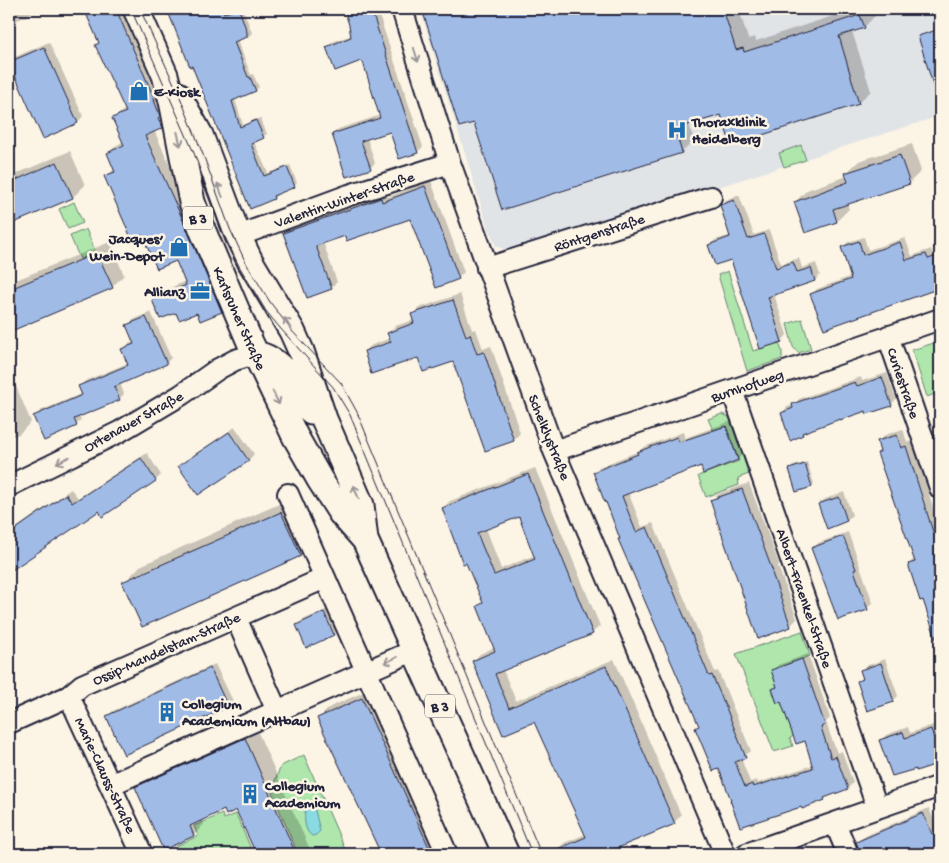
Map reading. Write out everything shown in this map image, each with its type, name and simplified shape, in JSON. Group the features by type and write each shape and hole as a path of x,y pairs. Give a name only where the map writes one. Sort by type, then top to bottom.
{"main road":[{"name":"Karlsruher Straße","path":"136,9 165,74 180,97 200,135 238,236 250,261 292,331 324,419 361,505 365,540"},
{"name":"Karlsruher Straße","path":"165,74 192,202 255,354 295,436 320,480 341,512 365,540 506,854"},
{"name":"B 3","path":"255,354 272,360 298,388 309,409 324,419"}],"street":[{"name":"Schelklystraße","path":"402,9 450,163 554,451 725,854"},
{"name":"Valentin-Winter-Straße","path":"238,236 349,196 450,163"},
{"name":"Röntgenstraße","path":"487,268 712,196"},
{"name":"Burnhofweg","path":"554,451 940,319"},
{"name":"Curiestraße","path":"888,336 940,488"},
{"name":"Ortenauer Straße","path":"9,486 119,432 181,395 218,369 235,360 255,354"},
{"name":"Albert-Fraenkel-Straße","path":"732,390 877,807"},
{"path":"288,494 447,854"},
{"name":"Ossip-Mandelstam-Straße","path":"9,723 69,696 82,685 325,578"},
{"path":"236,618 277,711"},
{"path":"110,785 415,650"},
{"name":"Marie-Clauss-Straße","path":"69,696 110,785 135,852"},
{"path":"746,854 940,786"},
{"path":"835,823 848,854"}],"shaded area":[{"name":"Thoraxklinik Heidelberg","path":"420,9 940,9 940,116 512,253 496,246 487,225"}],"green space":[{"path":"801,145 806,160 784,167 779,153"},
{"path":"74,202 83,223 68,229 59,209"},
{"path":"86,229 96,253 80,259 70,236"},
{"path":"728,271 753,351 779,343 782,359 747,371 718,275"},
{"path":"802,319 811,349 798,353 793,347 787,324"},
{"path":"940,341 940,392 927,397 912,350"},
{"path":"722,414 729,417 749,474 738,478 739,485 706,497 698,476 739,461 726,426 713,430 708,419"},
{"path":"802,631 810,656 772,670 777,687 772,689 777,703 781,702 794,736 790,738 793,746 774,752 736,654"},
{"path":"304,755 347,854 298,854 271,790 281,766"},
{"path":"222,814 224,819 236,814 252,851 245,854 179,854 176,846 198,836 194,826"}],"water":[{"path":"306,805 314,806 320,831 312,836 307,830 305,822"}],"building":[{"path":"84,9 116,9 155,100 160,116 158,118 163,128 145,136 222,312 200,321 197,313 179,320 176,313 160,319 152,300 186,285 176,261 157,269 142,235 132,240 104,176 115,172 107,153 124,145 112,118 126,112 95,45 99,43"},
{"path":"167,9 222,9 224,13 239,9 247,37 234,42 248,77 250,77 256,91 232,101 240,127 256,120 264,138 251,144 264,176 287,167 295,187 273,196 274,199 250,209"},
{"path":"344,9 371,9 418,153 399,159 390,132 361,141 371,169 346,177 332,134 380,118 363,62 361,61 335,71 326,47 351,37"},
{"name":"Thoraxklinik Heidelberg","path":"422,9 723,9 736,50 743,48 744,52 860,15 865,28 839,36 859,104 731,145 721,115 675,129 682,153 502,210 474,123 459,127"},
{"path":"940,29 940,98 937,98 918,36"},
{"path":"44,47 78,123 43,139 9,62"},
{"path":"900,155 910,184 833,209 837,222 805,233 794,202 848,182 845,173"},
{"path":"57,162 73,198 9,225 9,183"},
{"path":"425,186 459,279 436,288 410,219 346,241 345,236 316,246 332,289 307,298 283,233 381,198 382,202"},
{"path":"734,200 748,239 764,234 776,268 793,262 797,272 811,268 815,281 768,297 782,342 760,349 731,260 715,265 708,245 730,237 720,205"},
{"path":"859,241 863,255 900,242 906,260 926,254 928,259 940,255 940,288 824,329 810,294 851,279 841,247"},
{"path":"97,253 113,288 9,332 9,292 16,290 15,287"},
{"path":"453,300 466,336 470,334 477,354 484,352 514,441 485,451 453,362 423,372 418,358 371,374 364,351 391,342 387,333 414,323 411,314"},
{"path":"146,317 167,364 114,387 120,400 74,419 77,426 44,441 33,416 82,395 78,386 128,365 121,349 134,344 126,325"},
{"path":"882,377 892,406 867,414 866,411 840,419 802,433 803,435 790,441 781,413 793,408 792,404 855,382 857,386"},
{"path":"726,426 738,460 703,474 701,466 622,496 636,532 647,527 709,676 712,675 725,705 746,758 735,762 745,787 752,784 753,787 813,768 805,741 796,744 781,702 777,703 772,689 777,687 771,670 802,659 825,725 821,727 831,758 836,756 848,789 802,809 801,807 740,827 719,769 713,771 695,728 699,726 618,539 620,539 593,472 638,454 637,452 677,437 679,442"},
{"path":"229,432 249,461 198,495 178,466"},
{"path":"897,435 901,448 906,446 940,554 940,644 938,645 923,600 920,601 908,564 915,562 877,453 880,452 877,441"},
{"path":"141,458 156,481 102,517 99,511 9,572 9,534 66,494 72,503"},
{"path":"805,464 812,487 796,492 789,469"},
{"path":"528,474 593,634 495,674 509,708 606,666 675,824 603,854 546,854 586,837 534,722 503,735 472,661 495,651 477,606 483,603 466,563 463,564 442,508","holes":["519,517 535,559 494,575 477,533"]},
{"path":"742,489 791,627 758,639 710,500"},
{"path":"839,497 847,521 827,529 818,504"},
{"path":"281,512 301,556 142,627 122,582"},
{"path":"843,536 856,569 854,570 868,610 838,620 811,548"},
{"path":"324,612 334,635 306,648 296,625"},
{"path":"881,663 894,702 867,711 857,681 863,679 860,670"},
{"name":"Collegium Academicum (Altbau)","path":"210,668 228,707 124,755 106,716"},
{"path":"362,698 432,854 381,854 317,718"},
{"path":"931,729 940,757 940,763 892,776 879,740 903,732 905,738"},
{"path":"245,738 296,854 256,854 236,810 226,815 224,810 190,826 194,836 163,850 135,787"},
{"path":"923,813 932,834 940,830 940,854 861,854 856,842"}],"tram line":[{"path":"131,9 194,153 223,233 239,266 266,311 333,387 350,415 532,854"},
{"path":"140,9 180,97 230,229 246,263 270,302 292,331 341,383 357,412 541,854"}],"place":[{"name":"E-Kiosk","path":"139,91"},
{"name":"Thoraxklinik Heidelberg","path":"677,130"},
{"name":"Jacques’ Wein-Depot","path":"179,247"},
{"name":"Allianz","path":"200,291"},
{"name":"Collegium Academicum (Altbau)","path":"167,712"},
{"name":"Collegium Academicum","path":"250,794"}]}
